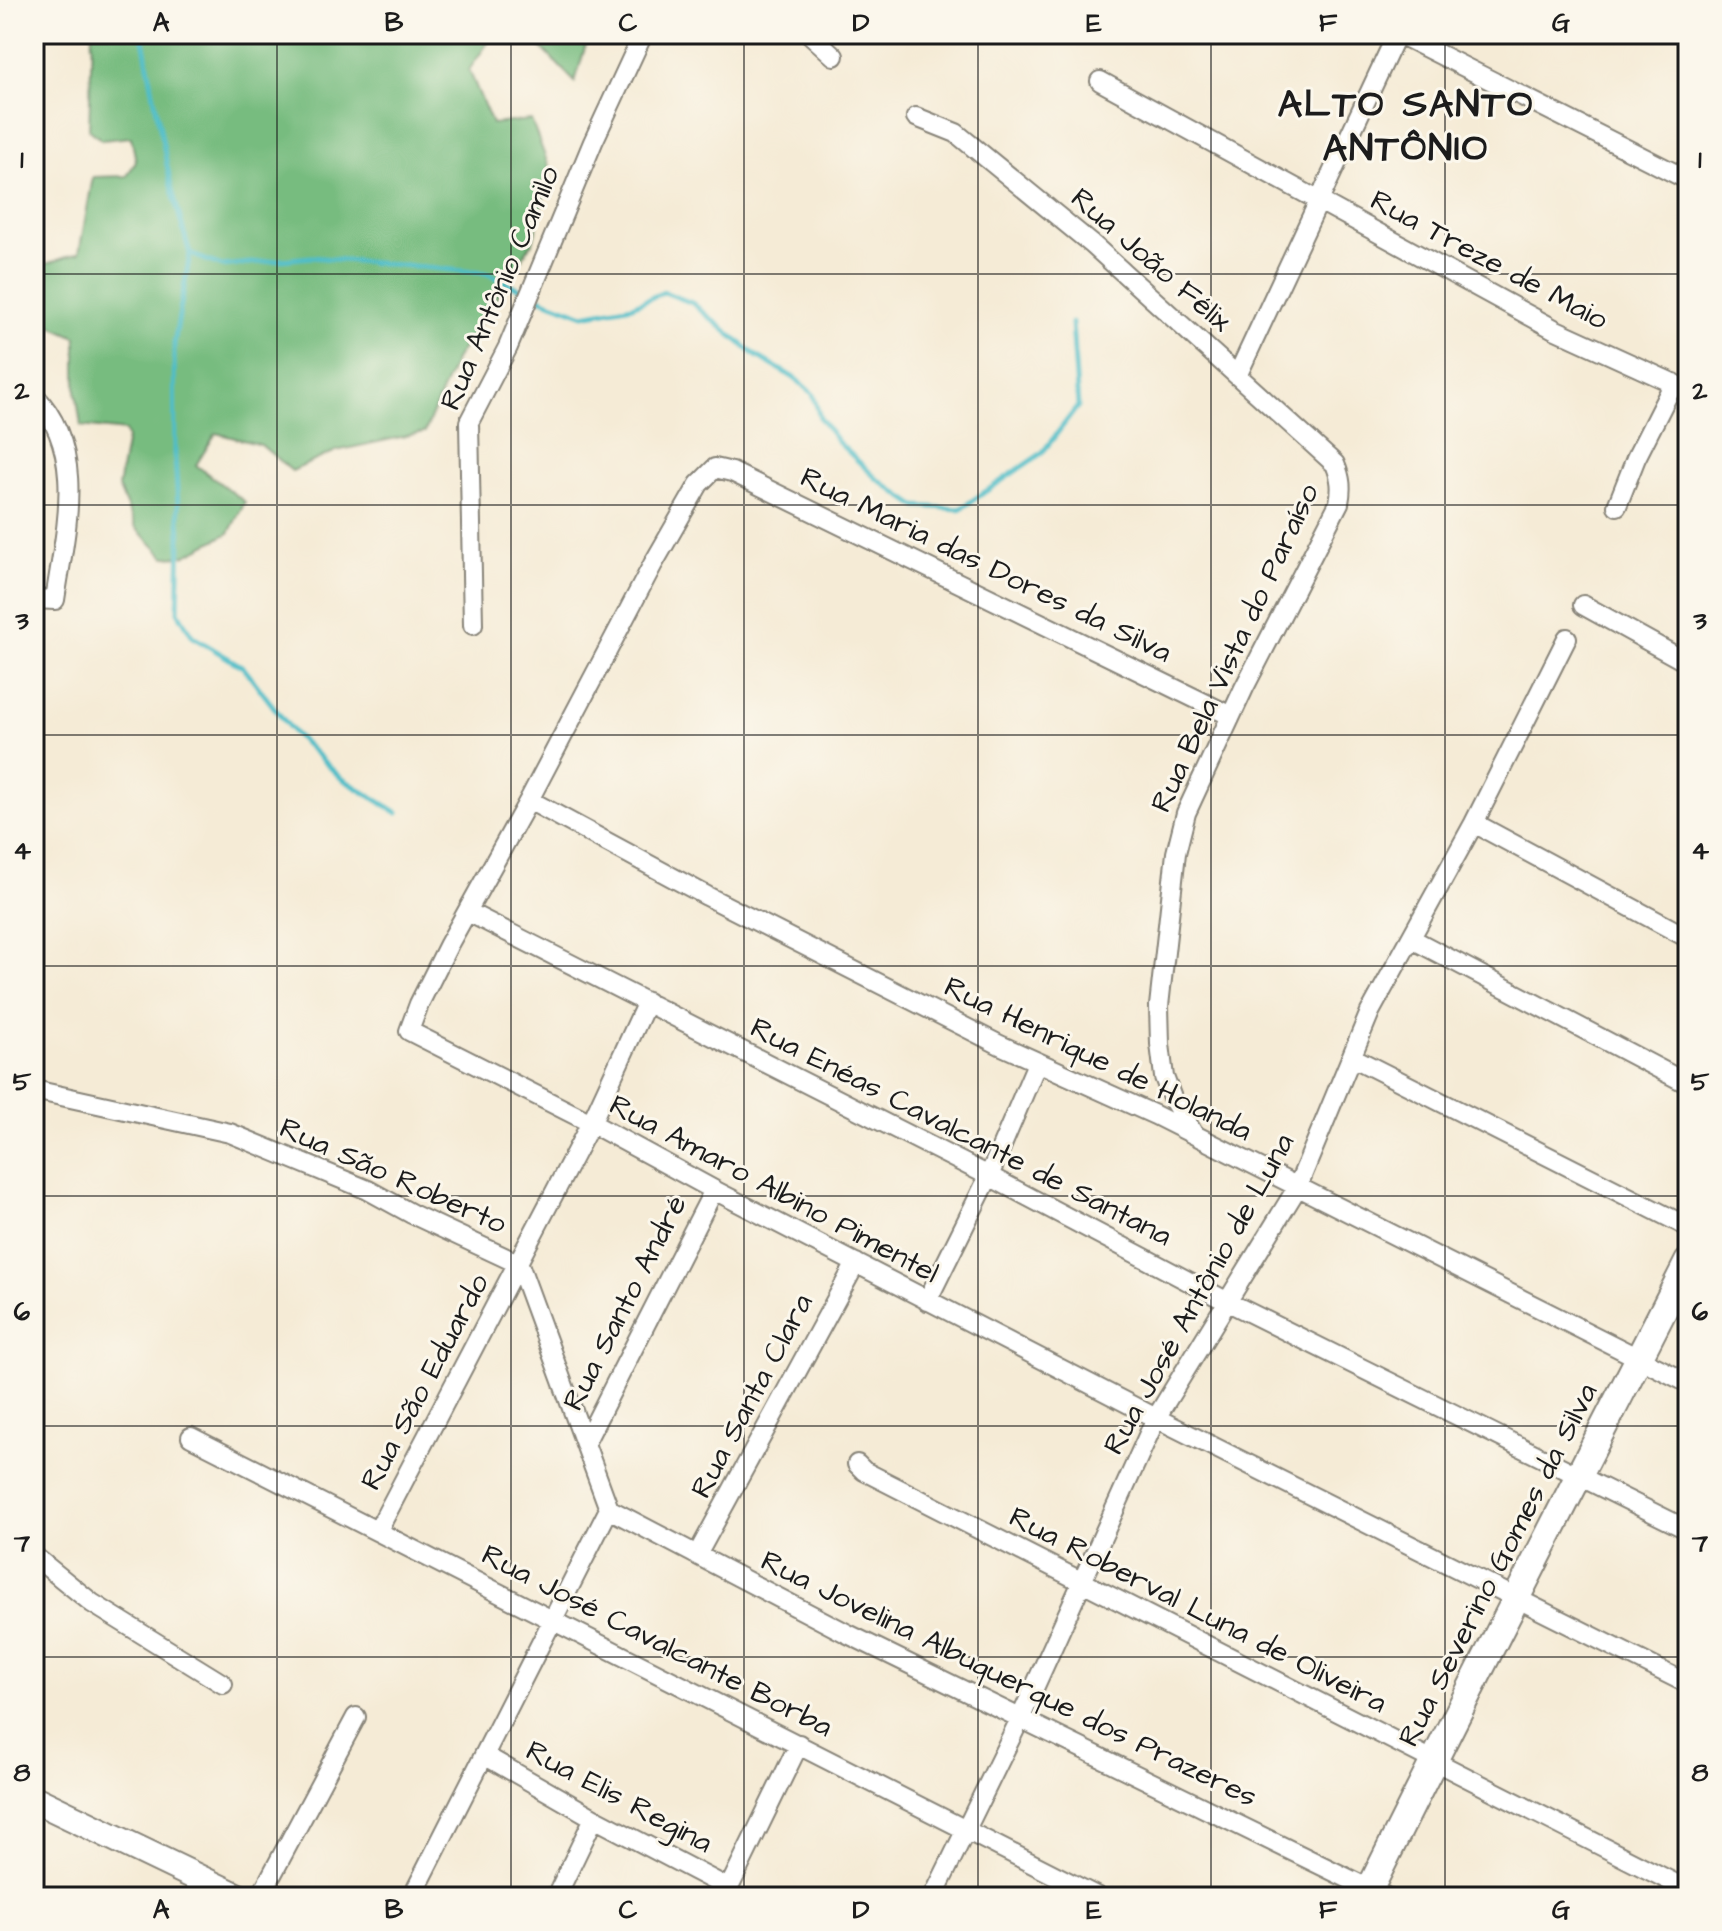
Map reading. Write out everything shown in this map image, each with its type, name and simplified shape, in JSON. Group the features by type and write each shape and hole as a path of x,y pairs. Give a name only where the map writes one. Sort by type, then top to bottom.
{"street":[{"name":"Rua Antônio Camilo","path":"473,625 469,422 508,347 593,142 643,34"},
{"path":"810,34 834,56"},
{"path":"1238,374 1398,34 1688,180"},
{"name":"Rua Treze de Maio","path":"1100,81 1554,329 1681,386"},
{"name":"Rua João Félix","path":"916,117 956,133 1093,245 1335,464"},
{"path":"1617,506 1636,458 1681,386"},
{"path":"34,395 56,427 66,449 69,479 67,520 55,600 34,599"},
{"name":"Rua Bela Vista do Paraíso","path":"1195,1135 1172,1098 1164,1077 1159,1006 1176,853 1186,813 1231,716 1339,503 1342,488 1335,464"},
{"name":"Rua Maria das Dores da Silva","path":"715,468 732,472 1231,716"},
{"name":"Rua Amaro Albino Pimentel","path":"715,468 699,484 653,564 529,800 432,975 409,1031 1156,1418 1688,1684"},
{"path":"1583,605 1688,663"},
{"name":"Rua José Antônio de Luna","path":"933,1897 1021,1717 1156,1418 1297,1188 1370,1012 1474,823 1567,638"},
{"name":"Rua Henrique de Holanda","path":"529,800 707,896 1037,1063 1155,1115 1688,1383"},
{"path":"1474,823 1688,938"},
{"name":"Rua Enéas Cavalcante de Santana","path":"468,912 989,1176 1226,1301 1688,1530"},
{"path":"1412,939 1688,1084"},
{"name":"Rua São Eduardo","path":"378,1530 591,1123 647,1002"},
{"path":"1352,1057 1688,1227"},
{"path":"927,1301 989,1176 1037,1063"},
{"name":"Rua São Roberto","path":"34,1090 230,1133 368,1190 519,1264 609,1509"},
{"name":"Rua Santo André","path":"586,1441 714,1190"},
{"name":"Rua Severino Gomes da Silva","path":"1374,1894 1434,1762 1577,1475 1688,1262"},
{"name":"Rua Santa Clara","path":"697,1555 856,1263"},
{"name":"Rua José Cavalcante Borba","path":"191,1437 1098,1897"},
{"name":"Rua Roberval Luna de Oliveira","path":"857,1464 864,1471 1688,1890"},
{"path":"412,1897 609,1509"},
{"name":"Rua Jovelina Albuquerque dos Prazeres","path":"609,1509 848,1634 1374,1894"},
{"path":"34,1556 92,1603 223,1684"},
{"path":"260,1897 356,1717"},
{"path":"726,1892 799,1744"},
{"name":"Rua Elis Regina","path":"484,1755 726,1892"},
{"path":"34,1799 238,1897"},
{"path":"556,1897 594,1818"}],"green space":[{"path":"92,34 494,34 469,70 492,124 531,120 550,169 533,242 455,360 425,432 336,451 292,471 261,445 216,433 196,465 245,502 229,533 184,556 165,557 136,528 118,487 127,438 125,431 81,426 76,392 76,337 42,322 34,268 79,253 93,177 127,176 136,161 131,137 102,140 89,130"},
{"path":"528,34 589,34 575,82"}],"waterway":[{"path":"142,34 171,186 190,254 222,266 311,257 486,273 584,315 632,306 664,292 692,303 755,355 796,379 813,394 820,418 838,442 877,479 916,506 960,509 1042,453 1078,406 1072,323"},
{"path":"190,254 174,344 175,458 180,536 178,612 193,637 243,667 293,732 341,778 398,813"}],"district":[{"name":"ALTO SANTO ANTÔNIO","path":"1406,127"}]}
